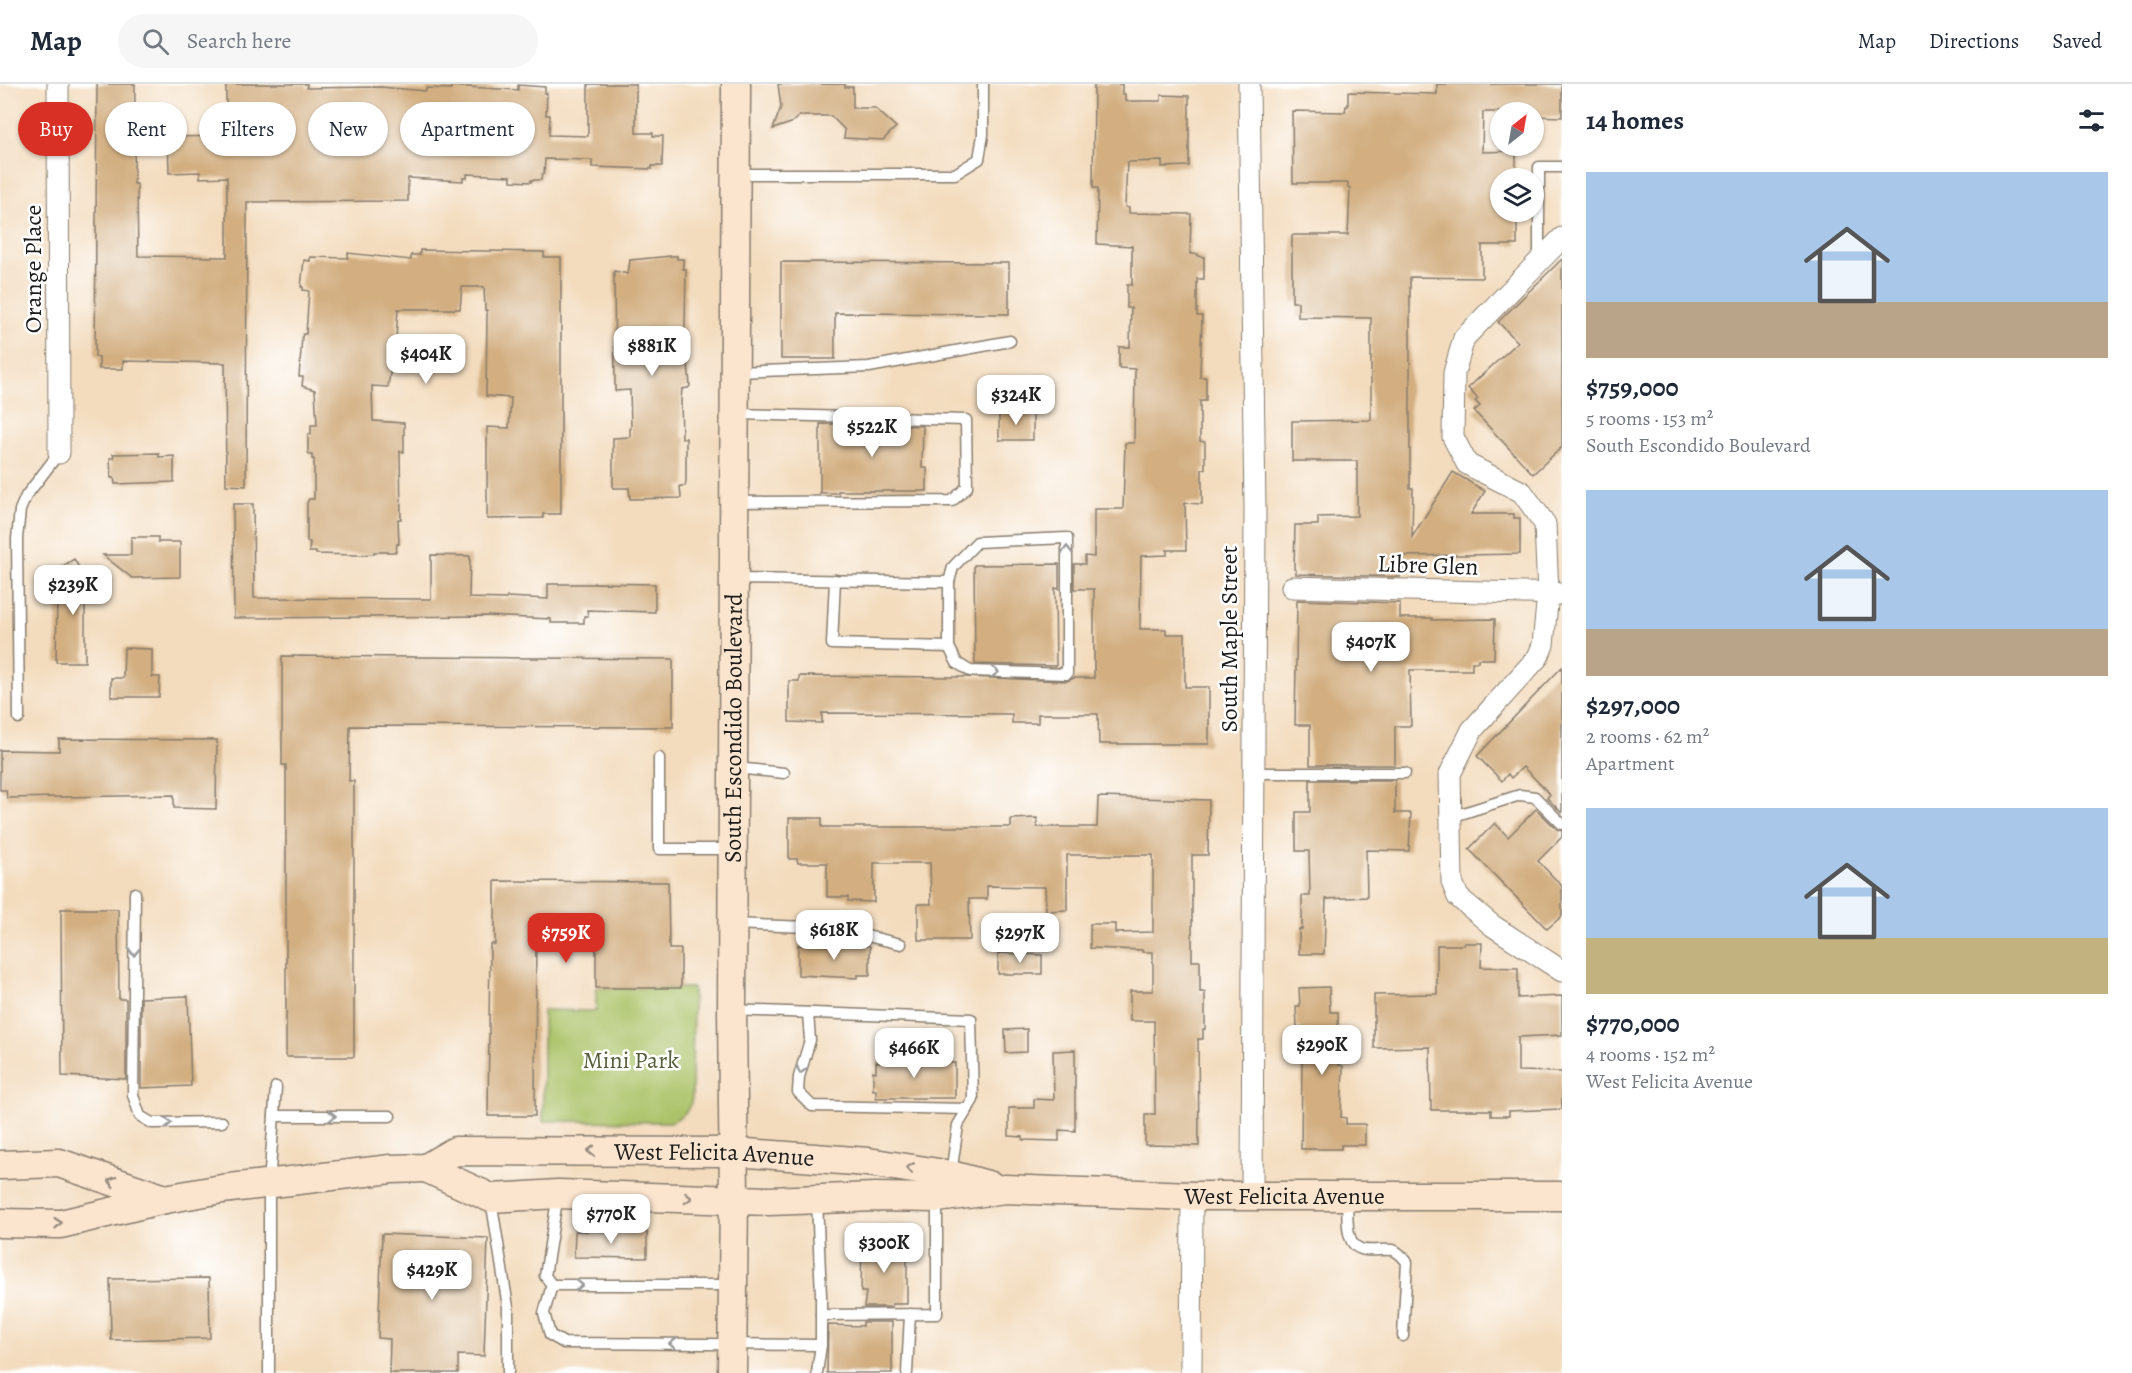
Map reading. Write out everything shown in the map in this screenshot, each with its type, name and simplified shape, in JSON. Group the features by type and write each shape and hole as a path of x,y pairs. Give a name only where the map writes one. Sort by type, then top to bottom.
{"main road":[{"name":"South Escondido Boulevard","path":"732,1373 734,1152 732,768 736,84"},
{"name":"West Felicita Avenue","path":"426,1168 455,1151 734,1152 868,1162 944,1187"},
{"name":"West Felicita Avenue","path":"0,1165 59,1163 165,1198"},
{"name":"West Felicita Avenue","path":"0,1223 61,1224 165,1198 222,1189 391,1169 426,1168 491,1198 558,1194 769,1201 817,1200 875,1197 944,1187 1192,1196 1562,1196"}],"street":[{"name":"Orange Place","path":"58,84 59,453"},
{"name":"South Maple Street","path":"1249,84 1255,509 1252,1195"},
{"path":"1562,238 1464,338 1454,373 1453,437 1467,464 1522,492 1545,524 1555,594 1538,657 1472,730 1450,774 1452,882 1458,897 1493,926 1562,971"},
{"name":"Libre Glen","path":"1292,587 1555,594"},
{"path":"1191,1373 1192,1196"}],"lane":[{"path":"736,174 955,174 979,159 983,135 983,84"},
{"path":"1539,261 1539,167 1562,167"},
{"path":"734,372 869,367 1010,341"},
{"path":"733,502 952,501 967,487 966,420 734,414"},
{"path":"19,718 17,539 20,510 26,496 59,453"},
{"path":"1067,538 1067,674 970,671 957,663 950,647 949,582 953,567 976,542 1067,538"},
{"path":"733,579 949,582"},
{"path":"835,580 832,644 950,647"},
{"path":"659,758 659,849 732,849"},
{"path":"732,768 784,773"},
{"path":"1254,773 1405,773"},
{"path":"1451,817 1520,795 1535,797 1562,824"},
{"path":"135,893 133,1095 140,1116 152,1123 222,1122"},
{"path":"732,924 833,928 902,944"},
{"path":"732,1010 971,1019 973,1100 958,1125 944,1187 937,1314 821,1315"},
{"path":"808,1013 810,1040 799,1077 798,1092 812,1106 968,1109"},
{"path":"269,1373 269,1185 276,1087"},
{"path":"274,1116 390,1116"},
{"path":"552,1285 545,1276 558,1194"},
{"path":"1347,1195 1350,1238 1357,1247 1371,1252 1392,1250 1399,1253 1407,1262 1403,1336"},
{"path":"491,1198 508,1307 508,1373"},
{"path":"817,1200 821,1315 817,1373"},
{"path":"552,1285 732,1285"},
{"path":"552,1285 544,1313 550,1335 564,1343 820,1344"},
{"path":"907,1373 910,1314"}],"green space":[{"name":"Mini Park","path":"596,988 693,988 692,1098 687,1110 678,1118 670,1122 543,1121 543,1010 596,1011"}],"building":[{"path":"97,84 135,84 135,102 105,102 105,156 134,156 138,256 227,257 227,177 200,178 200,172 169,173 169,156 187,156 187,137 199,136 199,156 296,156 296,102 226,102 226,84 307,84 307,88 381,87 426,91 426,88 451,89 451,86 518,90 518,85 545,87 546,115 550,115 549,135 588,136 588,84 636,84 636,133 653,133 653,136 663,136 662,166 652,166 652,169 592,167 592,160 545,159 544,174 541,180 531,180 531,182 511,181 511,176 467,174 467,178 463,178 463,181 408,178 408,201 247,202 246,486 226,485 225,363 123,361 123,369 99,369 99,357 95,357"},
{"path":"778,84 845,84 845,87 853,87 853,108 875,108 896,127 883,140 844,138 845,130 831,116 799,116 791,123 773,129 781,107"},
{"path":"1094,84 1122,84 1125,101 1161,101 1161,95 1189,96 1189,166 1162,167 1162,161 1127,162 1125,207 1129,208 1129,213 1191,214 1190,254 1204,257 1204,279 1197,279 1197,316 1202,316 1200,377 1206,377 1206,401 1200,401 1200,441 1205,442 1202,504 1185,503 1186,550 1167,550 1167,555 1141,556 1140,629 1166,629 1166,634 1185,634 1185,687 1209,687 1209,744 1099,744 1098,714 1038,714 1038,723 1012,723 1012,714 822,713 822,723 789,722 789,681 799,681 799,676 965,677 1067,681 1074,678 1094,678 1094,589 1074,589 1074,564 1085,564 1085,556 1094,557 1094,509 1123,509 1125,443 1134,443 1135,369 1119,368 1119,347 1130,345 1131,308 1127,308 1127,285 1132,285 1132,246 1097,244 1098,188 1093,188"},
{"path":"1437,84 1562,84 1562,117 1544,116 1544,102 1490,102 1490,112 1483,112 1482,152 1490,152 1490,156 1516,156 1516,168 1490,168 1490,222 1517,222 1517,245 1482,245 1482,278 1410,277 1412,537 1453,472 1485,491 1471,514 1514,514 1514,518 1520,518 1520,554 1404,556 1403,571 1400,571 1400,577 1296,574 1294,569 1295,525 1318,525 1318,517 1357,516 1357,461 1292,461 1292,421 1371,420 1371,318 1298,317 1298,302 1292,302 1292,235 1348,235 1350,188 1348,188 1348,183 1293,183 1292,111 1345,112 1348,106 1348,92 1437,94"},
{"path":"420,250 544,252 544,257 561,257 561,514 543,514 543,518 487,519 487,427 509,428 511,398 486,396 487,310 485,310 484,287 462,287 460,309 398,309 395,354 393,354 388,387 372,386 373,421 404,423 404,452 400,451 401,519 398,519 399,544 397,544 396,552 358,555 309,552 307,503 309,499 314,499 314,459 308,452 308,434 311,434 311,425 317,425 315,390 302,386 303,377 299,377 302,337 306,334 309,291 301,287 304,260 310,261 310,257 348,258 348,253 411,260 411,255 420,255"},
{"path":"671,256 683,259 683,269 686,269 685,326 690,386 682,389 681,400 682,438 686,438 686,482 685,486 680,486 681,498 630,499 629,488 613,488 613,438 630,437 631,428 630,390 615,391 614,271 628,274 630,260"},
{"path":"1562,259 1562,447 1533,474 1474,411 1480,406 1475,401 1478,399 1468,388 1518,342 1498,322"},
{"path":"781,262 1009,263 1009,314 835,313 835,359 781,359"},
{"path":"999,412 1033,412 1033,440 999,440"},
{"path":"820,424 923,426 922,468 927,468 927,491 820,493"},
{"path":"159,453 159,457 174,456 174,482 115,484 114,478 111,478 110,458 114,458 113,454"},
{"path":"233,504 253,504 254,598 431,599 431,555 470,556 469,598 548,599 548,584 655,584 655,612 587,610 588,616 584,616 584,623 551,623 551,619 487,616 234,618"},
{"path":"131,537 158,537 158,542 180,542 180,577 132,578 103,555 131,555"},
{"path":"74,559 99,601 85,601 85,662 56,662 57,598 75,598 58,569"},
{"path":"1059,564 1059,589 1055,588 1056,666 975,664 974,565"},
{"path":"1297,600 1400,603 1400,618 1495,619 1494,659 1478,659 1478,662 1472,662 1472,670 1410,670 1411,726 1395,726 1395,765 1310,765 1310,725 1295,725"},
{"path":"124,648 152,649 152,677 160,677 159,697 111,697 111,678 123,678"},
{"path":"282,656 673,659 673,727 350,726 349,781 354,781 354,1057 286,1057 286,765 282,765"},
{"path":"1562,667 1562,813 1547,798 1550,794 1523,767 1511,778 1508,774 1502,781 1477,756"},
{"path":"59,739 217,740 216,809 174,808 174,795 7,798 6,790 0,790 0,750 59,751"},
{"path":"1310,780 1395,780 1395,813 1411,813 1409,851 1366,850 1367,897 1326,899 1324,954 1299,954 1302,896 1310,896 1309,851 1296,851 1296,812 1310,812"},
{"path":"1098,797 1209,800 1208,855 1192,855 1192,961 1200,961 1200,992 1205,992 1205,1029 1203,1029 1203,1039 1198,1039 1199,1146 1145,1145 1145,1114 1155,1114 1154,1021 1130,1021 1130,991 1153,991 1153,952 1090,948 1090,924 1115,924 1115,933 1153,932 1153,855 1067,855 1067,910 1046,911 1045,887 987,886 987,899 969,899 970,940 918,940 918,904 931,904 930,863 874,863 874,902 848,901 848,897 827,897 827,863 798,863 797,859 789,859 789,818 822,818 822,827 1011,827 1011,819 1037,818 1037,827 1097,827"},
{"path":"1536,809 1562,831 1562,837 1538,861 1562,886 1562,916 1547,929 1469,849 1495,823 1508,837"},
{"path":"495,881 668,882 669,949 681,949 681,988 596,988 596,930 536,930 535,1116 488,1116 490,944 495,944"},
{"path":"61,909 118,909 119,999 126,999 126,1079 62,1076"},
{"path":"1464,943 1482,943 1481,967 1518,968 1518,998 1562,996 1562,1035 1518,1037 1518,1071 1562,1072 1562,1109 1509,1111 1509,1116 1491,1116 1491,1110 1431,1110 1430,1047 1374,1048 1374,995 1437,994 1437,945 1464,945"},
{"path":"798,945 870,946 870,975 858,975 858,978 798,975"},
{"path":"998,953 1042,955 1042,974 998,974"},
{"path":"1329,987 1330,1012 1338,1012 1339,1065 1343,1066 1341,1117 1346,1118 1346,1124 1365,1124 1365,1145 1341,1145 1341,1149 1301,1149 1301,1027 1297,1027 1296,1006 1300,1006 1299,988"},
{"path":"188,996 191,1086 141,1088 141,998"},
{"path":"1027,1029 1027,1052 1006,1053 1005,1030"},
{"path":"1075,1050 1075,1131 1059,1130 1059,1141 1023,1140 1023,1137 1009,1136 1009,1108 1034,1108 1034,1099 1054,1100 1053,1051"},
{"path":"898,1054 929,1056 929,1063 955,1063 955,1098 876,1098 876,1090 873,1090 873,1071 876,1072 876,1062 898,1063"},
{"path":"575,1231 647,1232 647,1258 574,1257"},
{"path":"382,1234 488,1238 484,1356 458,1355 458,1373 389,1373 390,1339 378,1338"},
{"path":"862,1242 907,1242 907,1304 892,1304 892,1307 864,1307 866,1292 861,1292"},
{"path":"209,1278 210,1338 111,1340 110,1279"},
{"path":"863,1322 892,1322 892,1373 827,1373 828,1325 863,1326"}]}
